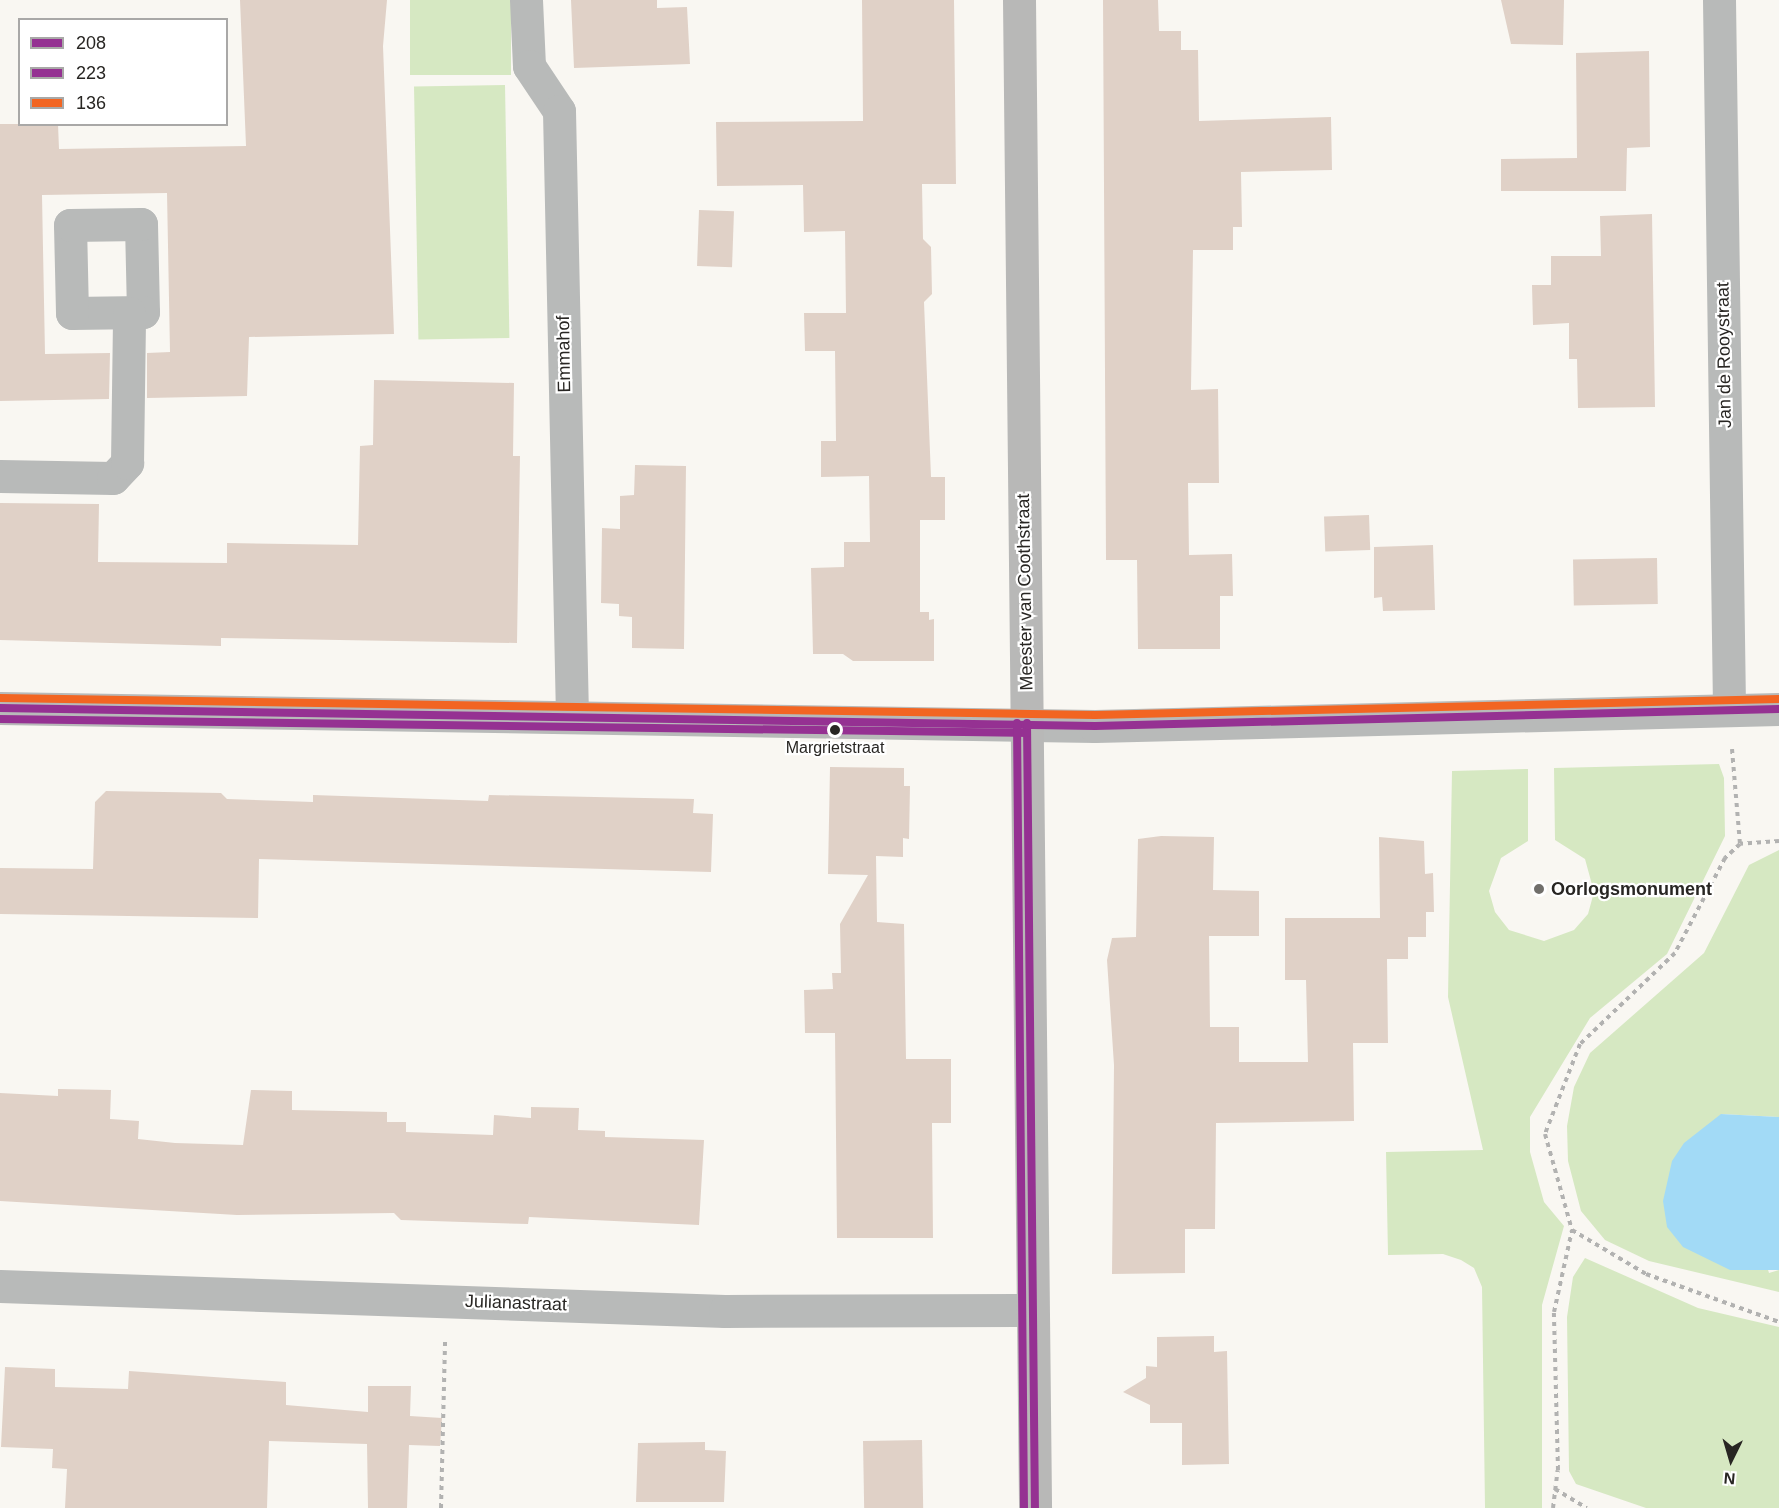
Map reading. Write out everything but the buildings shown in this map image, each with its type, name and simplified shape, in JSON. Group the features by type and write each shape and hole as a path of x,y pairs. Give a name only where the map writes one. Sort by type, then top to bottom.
{"street":[{"name":"Emmahof","path":"526,0 529,66 559,111 572,717"},
{"name":"Meester van Coothstraat","path":"1018,0 1028,723 1035,1508"},
{"name":"Jan de Rooystraat","path":"1719,0 1729,710"},
{"path":"0,476 113,478 127,463 129,313"},
{"path":"0,708 1028,723 1779,709"},
{"name":"Julianastraat","path":"0,1286 725,1311 1032,1310"}],"path":[{"path":"1729,710 1740,844"},
{"path":"1553,1508 1555,1489 1554,1312 1572,1230 1545,1134 1580,1044 1675,953 1725,858 1740,844 1779,841"},
{"path":"1572,1230 1646,1274 1779,1322"},
{"path":"441,1508 445,1300"},
{"path":"1555,1489 1587,1508"}],"green space":[{"path":"410,0 511,0 511,75 410,75"},
{"path":"505,85 509,338 418,340 414,87"},
{"path":"1719,764 1724,778 1725,836 1667,954 1590,1018 1530,1117 1530,1152 1544,1202 1564,1226 1542,1305 1542,1508 1485,1508 1482,1287 1474,1268 1461,1260 1443,1254 1388,1255 1386,1152 1483,1150 1448,997 1452,771 1528,769 1528,841 1501,858 1489,891 1495,912 1509,930 1544,941 1574,930 1588,914 1594,892 1585,859 1555,840 1554,768"},
{"path":"1779,850 1779,1117 1721,1114 1769,1273 1779,1270 1779,1292 1649,1261 1605,1240 1581,1211 1568,1161 1567,1126 1574,1087 1590,1053 1704,953 1749,865"},
{"path":"1585,1258 1698,1308 1779,1327 1779,1508 1646,1508 1576,1484 1569,1471 1567,1317 1573,1277"}],"water":[{"path":"1721,1114 1779,1117 1779,1270 1730,1270 1683,1247 1667,1227 1663,1201 1672,1161 1684,1143"}],"transit line":[{"name":"136","path":"0,698 1095,715 1779,699"},
{"name":"208","path":"0,708 1095,726 1779,709"},
{"name":"223","path":"0,719 1027,733"},
{"name":"223","path":"1017,723 1024,1508"},
{"name":"208","path":"1027,723 1035,1508"}],"place":[{"name":"Margrietstraat","path":"835,730"},
{"name":"Oorlogsmonument","path":"1539,889"}]}
